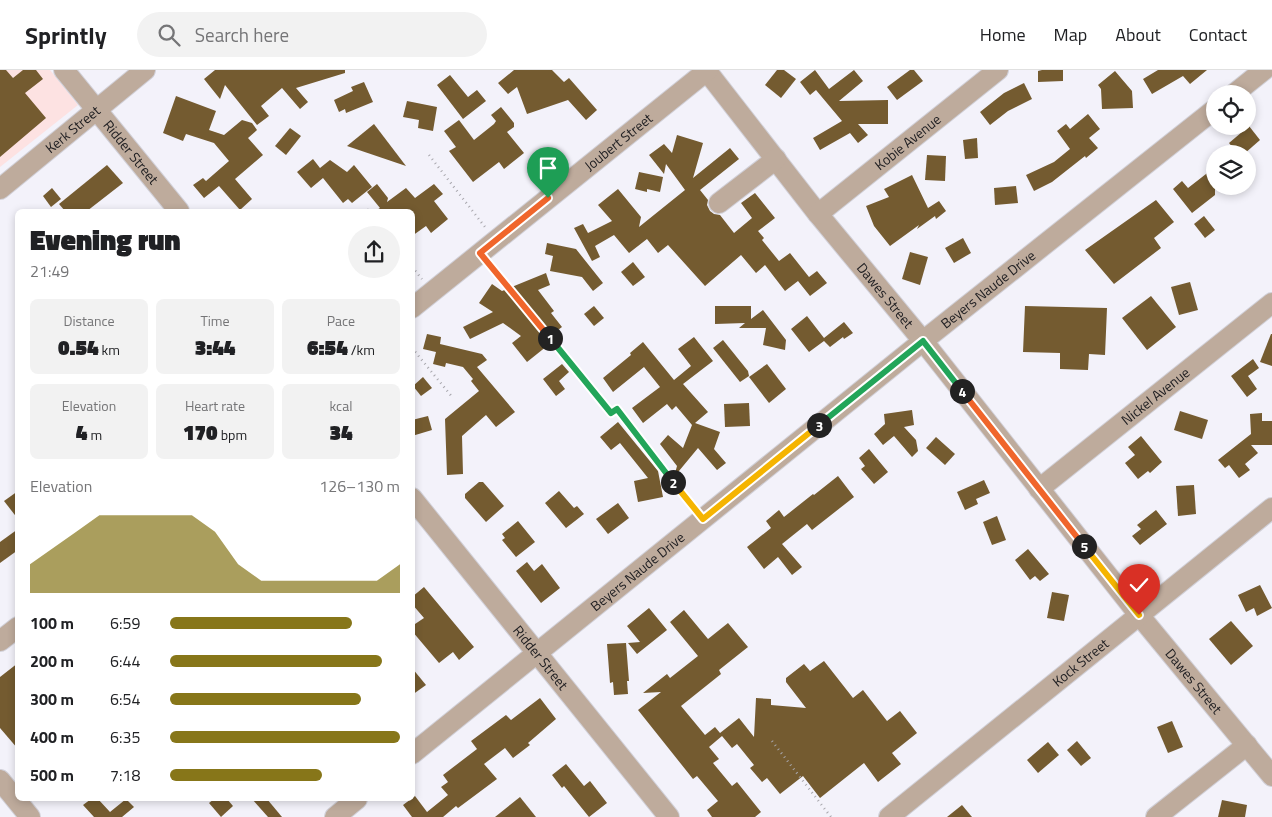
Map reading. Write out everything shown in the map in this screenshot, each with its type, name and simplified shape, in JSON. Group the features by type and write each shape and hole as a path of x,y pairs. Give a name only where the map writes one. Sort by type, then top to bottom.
{"street":[{"name":"Ridder Street","path":"64,70 177,209"},
{"name":"Kerk Street","path":"0,189 145,70"},
{"name":"Dawes Street","path":"707,70 818,214 923,341 1139,615 1272,776"},
{"name":"Joubert Street","path":"415,306 707,70"},
{"name":"Kobie Avenue","path":"818,214 998,70"},
{"path":"1245,85 1264,70"},
{"name":"Beyers Naude Drive","path":"415,752 923,341 1206,116"},
{"path":"719,203 776,159"},
{"name":"Nickel Avenue","path":"1040,489 1272,303"},
{"name":"Ridder Street","path":"415,502 669,817"},
{"name":"Kock Street","path":"889,817 1272,508"},
{"path":"0,641 15,629"},
{"path":"1156,817 1247,745"},
{"path":"0,780 15,798"},
{"path":"17,801 30,817"},
{"path":"335,817 355,801"}],"path":[{"path":"429,155 488,246 611,413 617,409 703,519"},
{"path":"415,352 453,398"},
{"path":"772,742 831,817"}],"shaded area":[{"path":"0,70 50,70 78,105 0,167"}],"building":[{"path":"0,70 6,70 13,78 23,70 36,70 43,79 25,93 46,118 0,157"},
{"path":"215,70 345,70 345,73 296,88 308,102 300,109 282,88 261,106 269,116 257,125 225,85 220,99 204,79"},
{"path":"514,70 552,70 564,82 569,78 597,110 586,120 568,100 527,114 517,87 508,94 498,83"},
{"path":"777,70 784,70 796,79 781,98 765,85"},
{"path":"815,70 829,89 854,70 863,81 839,101 888,100 888,124 858,124 868,135 858,143 850,133 820,150 813,138 842,121 816,90 810,95 800,82"},
{"path":"910,70 914,70 923,81 897,100 887,87"},
{"path":"1063,70 1063,81 1038,82 1038,71"},
{"path":"1158,70 1207,70 1190,84 1183,76 1152,94 1143,79"},
{"path":"1115,71 1132,91 1133,108 1102,109 1101,89 1098,85"},
{"path":"450,75 468,97 477,90 486,101 463,119 437,85"},
{"path":"364,82 373,102 346,113 345,109 339,112 334,100 353,91 351,87"},
{"path":"1024,83 1032,99 1008,111 990,125 980,112 1004,93"},
{"path":"176,96 216,111 209,130 224,135 242,120 252,123 257,130 248,138 263,155 235,179 252,199 239,209 219,186 204,198 193,185 203,178 206,181 229,161 214,143 186,134 183,141 163,133"},
{"path":"407,101 437,107 433,131 418,128 419,120 403,117"},
{"path":"501,107 514,123 514,127 507,132 524,153 504,169 499,162 473,182 449,151 456,147 444,131 459,120 474,140 494,124 496,121 491,115"},
{"path":"1088,114 1100,129 1089,138 1098,148 1052,182 1034,191 1026,175 1054,162 1070,149 1057,131 1066,124 1070,129"},
{"path":"374,124 406,166 347,146"},
{"path":"290,128 301,136 286,155 275,146"},
{"path":"677,135 703,143 693,178 730,148 739,159 700,190 708,200 707,205 710,211 720,215 734,233 752,218 741,203 755,193 775,218 758,231 764,238 762,240 779,261 790,253 809,277 817,271 827,283 810,296 798,281 785,291 765,265 756,273 741,255 705,286 668,245 658,253 647,239 629,253 614,235 595,246 600,257 592,261 574,228 583,224 588,233 612,221 598,205 618,189 641,217 639,227 685,190 666,164 664,174 649,155 664,144 672,153"},
{"path":"1238,135 1256,135 1260,140 1254,145 1231,145 1229,143"},
{"path":"977,138 978,158 965,159 963,140"},
{"path":"927,155 946,156 945,181 925,180"},
{"path":"313,159 320,168 330,160 347,172 354,165 372,187 352,203 348,199 343,203 323,178 311,188 297,172"},
{"path":"107,165 123,183 90,209 63,209 59,204"},
{"path":"639,172 663,177 660,192 647,189 647,192 635,189"},
{"path":"1206,174 1206,195 1215,195 1192,213 1173,189 1182,181 1188,188"},
{"path":"912,175 928,208 939,201 946,211 936,219 935,216 917,229 919,225 890,246 874,226 866,206 889,197 884,189"},
{"path":"377,184 388,198 387,202 406,188 415,198 434,184 443,194 434,201 448,219 431,233 426,226 415,234 415,209 378,209 380,208 367,192"},
{"path":"1016,186 1018,203 995,205 994,188"},
{"path":"52,188 61,199 51,207 43,196"},
{"path":"1156,200 1174,222 1154,238 1161,248 1114,284 1085,250"},
{"path":"1204,216 1215,230 1205,238 1194,224"},
{"path":"963,238 971,253 954,263 945,248"},
{"path":"547,243 576,249 603,283 593,291 582,277 550,271 553,256 545,254"},
{"path":"910,252 928,257 920,285 902,279"},
{"path":"633,262 645,277 633,286 621,272"},
{"path":"546,273 550,285 538,290 554,311 551,313 562,327 543,341 547,346 527,362 512,343 521,336 503,323 470,339 463,327 493,312 479,303 492,284 502,291"},
{"path":"1190,282 1198,310 1179,315 1171,287"},
{"path":"1151,296 1176,327 1147,350 1122,318"},
{"path":"594,306 604,318 594,326 584,314"},
{"path":"715,306 751,306 751,319 763,310 786,340 785,350 763,345 766,328 739,328 745,323 715,324"},
{"path":"1025,306 1107,308 1105,355 1089,354 1088,370 1060,369 1060,353 1023,352"},
{"path":"807,316 824,338 844,322 853,333 844,339 843,337 830,347 824,341 809,352 791,329"},
{"path":"427,334 441,337 440,344 482,354 487,360 477,367 515,412 496,427 486,415 462,436 463,474 447,475 445,419 479,391 471,381 473,379 463,367 446,363 445,367 433,364 436,352 423,349"},
{"path":"1272,334 1272,366 1260,362"},
{"path":"694,337 713,361 683,384 708,412 695,423 720,432 714,449 726,463 717,470 698,448 674,477 677,466 660,444 668,435 683,448 692,425 676,406 672,410 667,404 643,423 632,408 660,387 644,367 613,392 603,378 631,355 630,353 643,342 674,380 691,366 678,349"},
{"path":"723,340 748,371 749,376 740,382 713,348"},
{"path":"1253,359 1259,368 1248,376 1257,389 1247,397 1231,376"},
{"path":"562,364 569,372 559,381 565,389 556,396 543,379"},
{"path":"767,364 786,389 769,403 749,377"},
{"path":"423,377 432,388 421,396 415,388 415,384"},
{"path":"749,403 750,426 725,427 724,404"},
{"path":"912,410 914,425 904,427 916,440 918,451 912,457 894,436 883,445 874,434 885,424 884,414"},
{"path":"1180,411 1208,420 1202,439 1174,430"},
{"path":"1262,413 1262,421 1272,421 1272,445 1251,445 1258,453 1245,464 1250,470 1239,478 1229,465 1225,468 1218,460 1251,434 1250,414"},
{"path":"428,416 432,430 415,435 415,419"},
{"path":"618,422 658,471 663,497 638,502 634,481 648,478 620,443 611,450 600,437"},
{"path":"1141,436 1162,462 1150,473 1148,471 1138,479 1125,463 1135,455 1128,447"},
{"path":"936,437 955,454 945,465 926,448"},
{"path":"869,449 888,472 874,484 861,469 865,466 859,458"},
{"path":"838,476 854,497 812,530 807,524 782,544 802,567 792,575 778,557 764,569 747,547 771,528 766,521 779,510 784,517"},
{"path":"984,480 990,493 976,499 978,504 965,510 957,492"},
{"path":"479,482 483,482 504,506 486,522 465,498 465,494"},
{"path":"1194,485 1196,514 1178,516 1176,486"},
{"path":"559,491 574,508 577,506 584,514 566,528 545,503"},
{"path":"15,493 15,515 4,501"},
{"path":"618,503 629,518 608,534 596,519"},
{"path":"1156,510 1167,524 1140,545 1132,536 1141,529 1137,525"},
{"path":"997,516 1006,540 992,545 983,522"},
{"path":"518,521 535,542 516,557 502,540 505,538 502,534"},
{"path":"15,531 15,552 0,563 0,542"},
{"path":"1028,549 1049,574 1040,581 1035,576 1030,580 1015,560"},
{"path":"527,562 534,571 542,564 560,588 541,603 516,571"},
{"path":"1260,585 1272,608 1257,616 1254,608 1246,612 1238,595"},
{"path":"424,587 474,647 459,660 453,652 439,663 415,635 415,624 424,618 415,608 415,594"},
{"path":"1052,592 1069,595 1064,621 1047,618"},
{"path":"649,608 667,630 637,654 628,643 640,642 627,626"},
{"path":"684,610 708,639 728,623 748,647 719,670 721,674 681,706 705,735 715,727 720,733 739,718 754,737 756,698 771,699 771,705 806,708 786,682 786,678 804,664 810,671 824,661 853,698 863,690 887,721 900,711 917,733 892,753 901,764 878,782 864,763 820,798 803,776 780,794 767,778 762,782 750,768 754,765 737,744 732,748 722,736 709,747 719,759 713,763 732,786 737,782 761,812 755,817 712,817 707,810 718,801 697,776 693,779 638,710 661,692 643,693 667,674 670,678 698,656 670,622"},
{"path":"1231,621 1253,646 1231,665 1209,639"},
{"path":"626,643 629,681 627,681 628,694 614,695 613,682 610,683 607,644"},
{"path":"15,665 15,746 0,728 0,677"},
{"path":"415,672 426,685 415,693"},
{"path":"540,698 556,719 528,743 530,745 513,758 505,748 484,764 497,779 458,808 456,806 443,817 412,817 403,805 408,801 415,801 415,796 427,812 448,795 441,787 448,782 443,775 477,749 471,741 506,715 511,720"},
{"path":"1172,721 1183,747 1168,753 1157,727"},
{"path":"1077,741 1091,758 1081,766 1067,750"},
{"path":"1048,742 1059,755 1038,773 1027,760"},
{"path":"566,764 584,786 590,781 607,803 589,817 564,786 562,788 552,775"},
{"path":"520,797 536,817 495,817"},
{"path":"1222,800 1247,805 1245,817 1218,817"},
{"path":"88,801 100,801 110,812 124,801 128,801 134,807 122,817 94,817 83,805"},
{"path":"212,801 229,801 233,806 221,817 209,803"},
{"path":"254,801 269,801 282,817 268,817"},
{"path":"962,805 972,817 947,817"}],"route":[{"path":"548,198 480,253 611,413 617,409 703,519 923,341 1139,615"}]}
